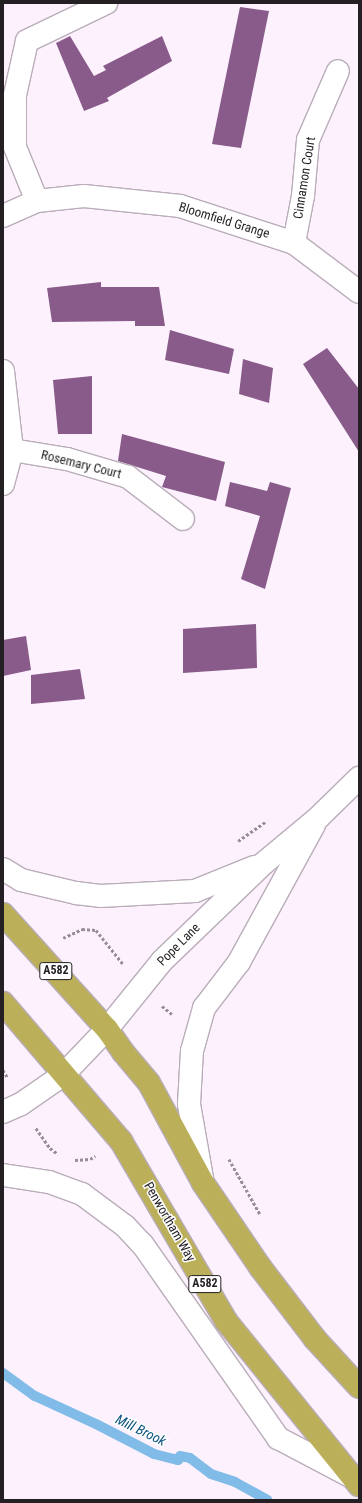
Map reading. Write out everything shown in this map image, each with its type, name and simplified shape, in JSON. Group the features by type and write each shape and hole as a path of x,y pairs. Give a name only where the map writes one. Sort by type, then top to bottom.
{"highway":[{"name":"A582","path":"3,914 107,1029 123,1052 149,1083 203,1183 260,1267 314,1339 359,1387"},
{"name":"A582","path":"3,1003 63,1075"},
{"name":"Penwortham Way","path":"63,1075 121,1141 226,1321 356,1481"}],"street":[{"path":"37,201 15,147 15,95 27,41 106,3"},
{"name":"Cinnamon Court","path":"294,243 303,196 308,140 338,71"},
{"name":"Bloomfield Grange","path":"3,216 37,201 84,196 180,206 294,243 359,292"},
{"path":"3,371 12,450 3,484"},
{"name":"Rosemary Court","path":"12,450 67,460 128,477 183,519"},
{"name":"Pope Lane","path":"12,1108 63,1075 107,1029 162,962 264,863 319,817 359,778"},
{"path":"203,1183 189,1104 192,1051 204,1008 239,962 319,817"},
{"path":"3,869 21,880 76,893 140,895 195,891 264,863"},
{"path":"3,1175 49,1182 82,1194 125,1226 143,1246 278,1438 356,1481"}],"path":[{"path":"232,846 270,819"},
{"path":"3,1070 12,1108 50,1148 62,1156"},
{"path":"68,1160 90,1159 121,1141"},
{"path":"226,1152 263,1219"}],"building":[{"path":"240,7 269,11 241,148 212,144"},
{"path":"70,36 94,76 106,70 103,66 162,36 172,61 107,98 109,101 84,111 56,43"},
{"path":"101,282 101,287 159,287 165,326 135,326 135,321 52,322 47,288"},
{"path":"170,330 234,349 229,374 165,360"},
{"path":"327,348 359,389 359,452 303,364"},
{"path":"243,359 273,368 269,403 239,394"},
{"path":"92,376 92,434 58,434 53,380"},
{"path":"122,434 225,462 216,501 162,487 166,476 118,461"},
{"path":"230,482 267,491 270,482 291,488 265,589 241,579 260,516 225,506"},
{"path":"256,624 257,668 183,673 183,629"},
{"path":"26,636 31,670 3,676 3,640"},
{"path":"80,669 85,699 31,704 31,675"}],"waterway":[{"name":"Mill Brook","path":"3,1373 35,1396 96,1424 154,1454 178,1460 180,1456 190,1458 211,1474 235,1482 267,1500"}]}
